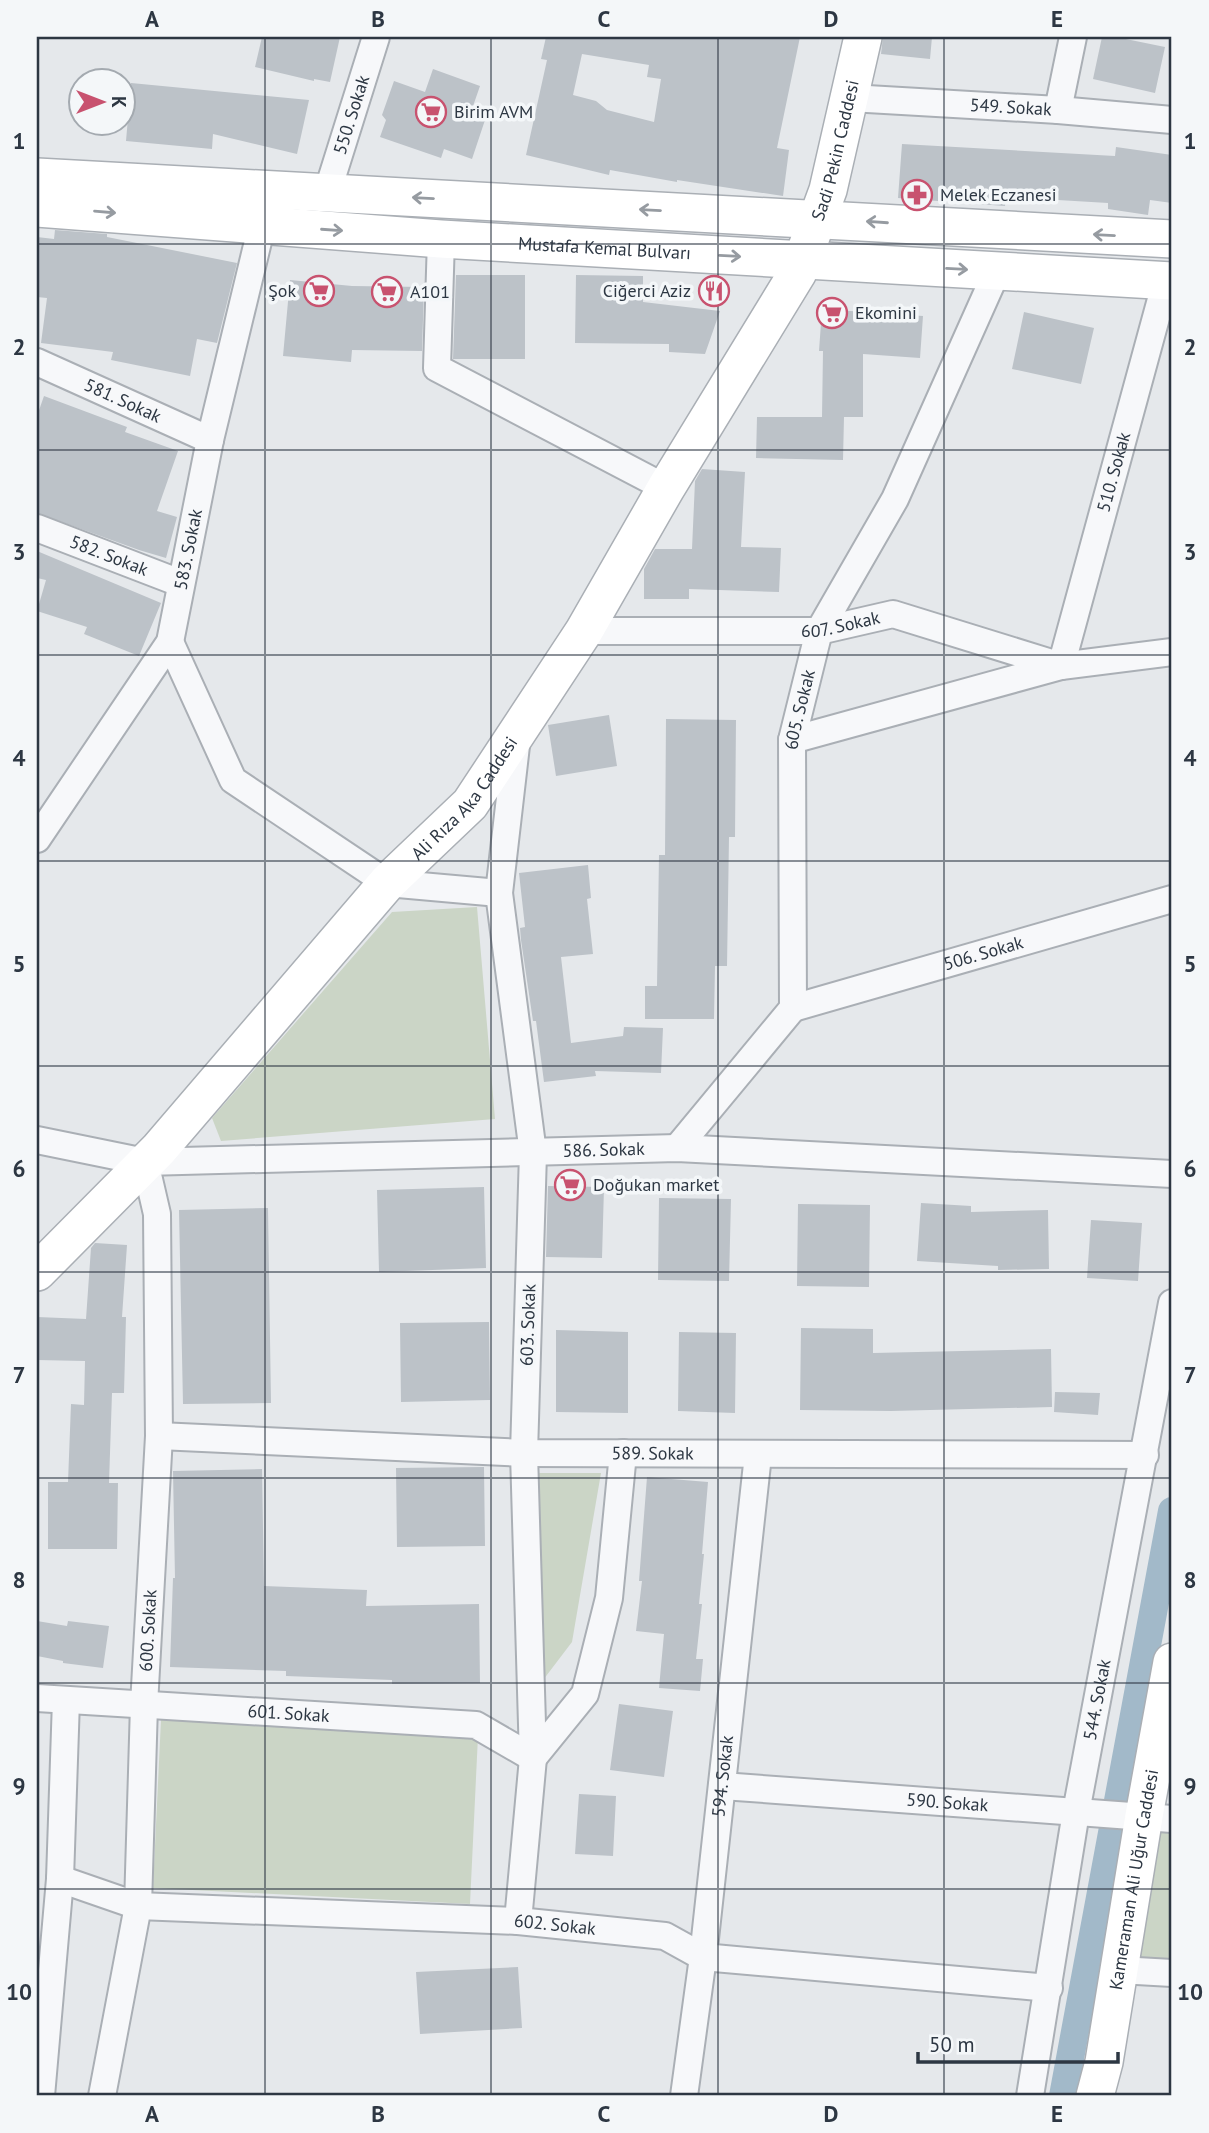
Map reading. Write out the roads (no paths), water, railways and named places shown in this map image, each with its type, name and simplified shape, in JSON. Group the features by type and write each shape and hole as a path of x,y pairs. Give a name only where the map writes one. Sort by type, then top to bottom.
{"main road":[{"name":"Sadi Pekin Caddesi","path":"804,260 850,98 863,37"},
{"path":"37,177 1172,239"},
{"name":"Mustafa Kemal Bulvarı","path":"37,208 441,239 1169,281"},
{"name":"Ali Rıza Aka Caddesi","path":"37,1272 145,1162 387,883 470,804 584,631 666,488 804,260"},
{"name":"Kameraman Ali Uğur Caddesi","path":"1095,2096 1104,2062 1119,1970 1158,1817 1172,1662"}],"street":[{"name":"550. Sokak","path":"327,193 376,37"},
{"path":"1058,110 1073,37"},
{"name":"549. Sokak","path":"850,98 1058,110 1172,120"},
{"name":"583. Sokak","path":"37,839 170,642 210,440 262,225"},
{"path":"441,239 437,368 666,488"},
{"name":"605. Sokak","path":"793,1008 792,740 819,631 895,499 997,271"},
{"name":"510. Sokak","path":"1061,666 1169,281"},
{"name":"581. Sokak","path":"37,362 210,440"},
{"name":"582. Sokak","path":"37,528 180,583"},
{"name":"607. Sokak","path":"584,631 819,631 893,614 1061,666 1172,652"},
{"path":"170,642 233,780 387,883 499,893"},
{"path":"792,740 1061,666"},
{"name":"603. Sokak","path":"517,731 499,893 533,1153 524,1453 533,1758 519,1921"},
{"name":"506. Sokak","path":"793,1008 1172,900"},
{"path":"677,1148 793,1008"},
{"name":"586. Sokak","path":"37,1140 145,1162 677,1148 1172,1174"},
{"name":"600. Sokak","path":"102,2096 138,1906 144,1705 159,1436 157,1214 145,1162"},
{"name":"544. Sokak","path":"1030,2096 1076,1812 1172,1303"},
{"name":"589. Sokak","path":"159,1436 524,1453 1145,1455"},
{"path":"533,1758 585,1694 610,1598 623,1453"},
{"name":"594. Sokak","path":"684,2096 703,1957 758,1455"},
{"name":"601. Sokak","path":"37,1698 476,1725 533,1758"},
{"path":"41,2096 60,1879 66,1700"},
{"name":"590. Sokak","path":"722,1786 1158,1817"},
{"name":"602. Sokak","path":"60,1879 138,1906 519,1921 665,1936 703,1957 1049,1988"},
{"path":"1119,1970 1172,1973"}],"waterway":[{"path":"1063,2096 1172,1511"}],"place":[{"name":"Birim AVM","path":"431,112"},
{"name":"Melek Eczanesi","path":"917,195"},
{"name":"Şok","path":"319,291"},
{"name":"Ciğerci Aziz","path":"714,291"},
{"name":"A101","path":"387,292"},
{"name":"Ekomini","path":"832,313"},
{"name":"Doğukan market","path":"570,1185"}]}
